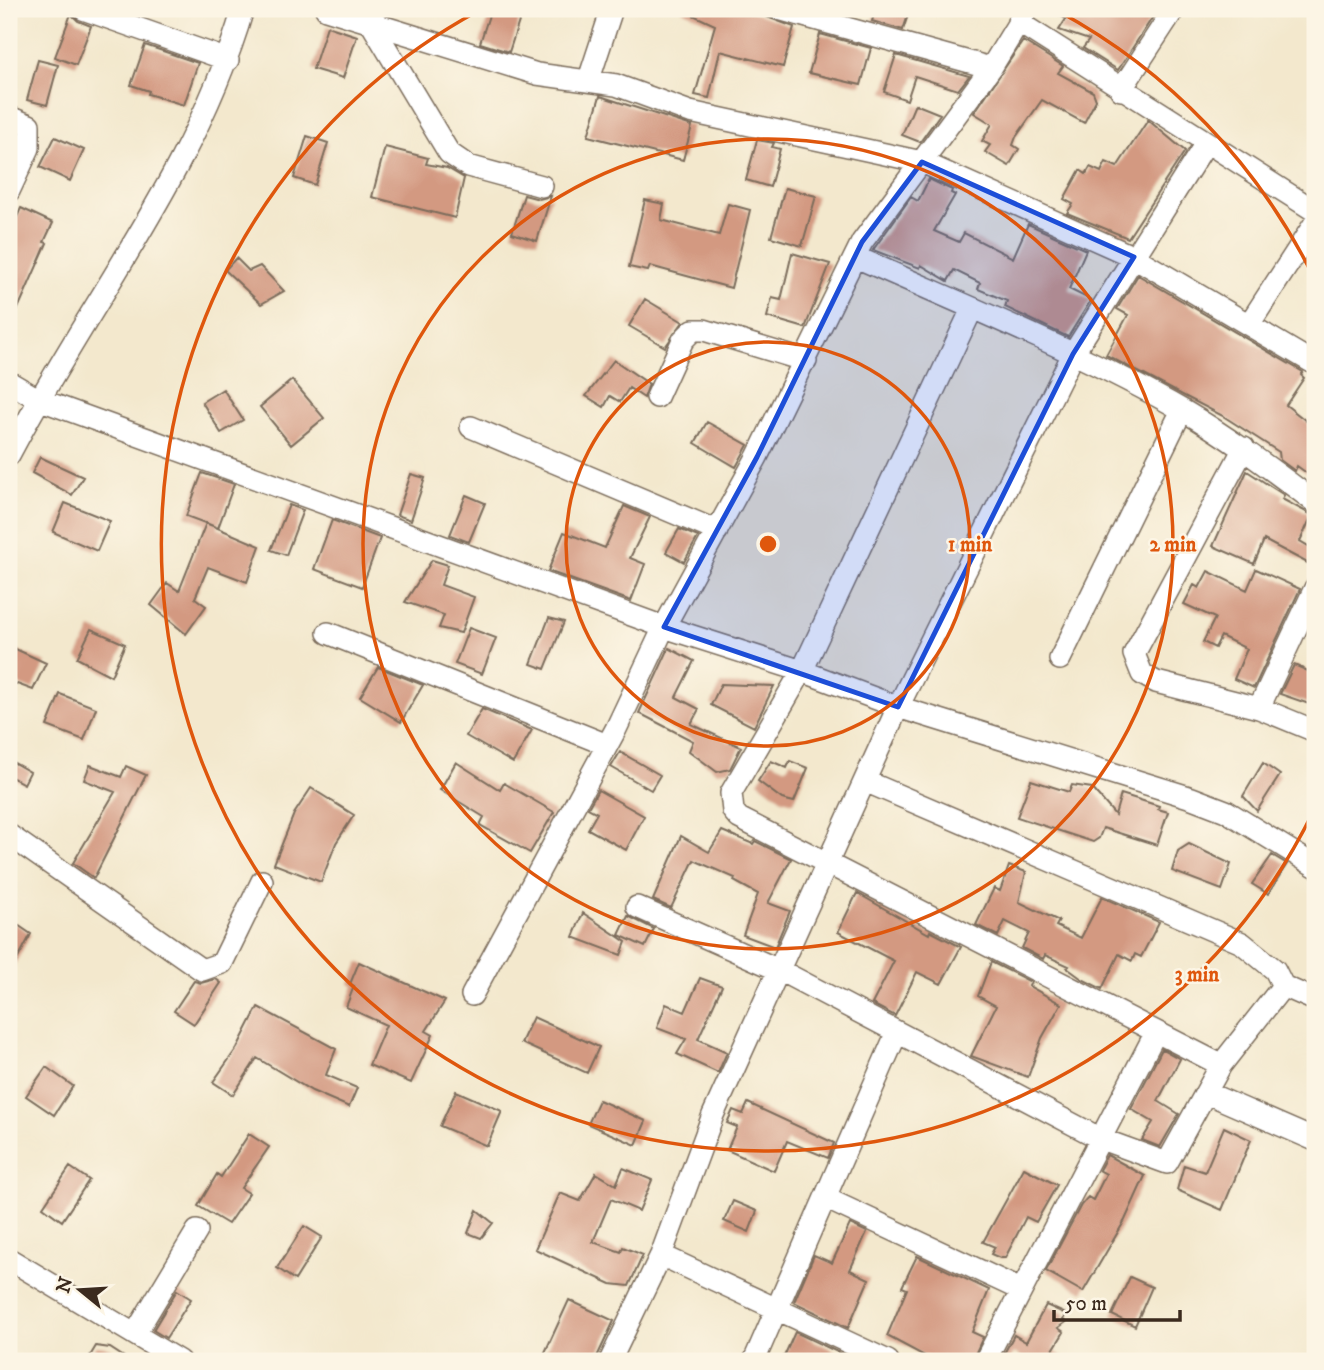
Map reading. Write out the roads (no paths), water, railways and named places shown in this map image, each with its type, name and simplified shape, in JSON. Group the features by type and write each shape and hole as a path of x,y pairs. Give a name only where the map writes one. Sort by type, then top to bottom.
{"street":[{"path":"83,9 228,60"},
{"path":"9,455 38,399 145,222 228,60 243,9"},
{"path":"326,9 373,16 537,74 589,79 616,85 690,112 922,162 1135,257 1315,363"},
{"path":"589,79 612,9"},
{"path":"778,9 991,68"},
{"path":"1121,90 1174,9"},
{"path":"472,995 607,745 664,627 806,361 862,242 991,68 1022,15 1121,90 1315,211"},
{"path":"373,16 449,153 468,166 542,186"},
{"path":"9,117 29,125 31,140 9,191"},
{"path":"610,1361 661,1255 713,1115 781,971 898,708 1073,355 1206,143"},
{"path":"1250,323 1315,223"},
{"path":"856,257 1073,355 1182,410 1244,448 1315,502"},
{"path":"972,309 802,671 731,793 731,803 739,818 1222,1065"},
{"path":"657,397 683,340 693,330 704,330 806,361"},
{"path":"9,382 38,399 664,627 802,671 898,708 1192,798 1226,811 1315,866"},
{"path":"1060,659 1182,410"},
{"path":"471,427 717,531"},
{"path":"1244,448 1134,654 1142,674 1156,682 1259,708 1315,731"},
{"path":"1259,708 1315,587"},
{"path":"328,634 607,745"},
{"path":"865,781 1242,943 1276,970 1283,986 1315,1000"},
{"path":"9,835 202,970 222,963 262,881"},
{"path":"637,907 781,971 1101,1139 1167,1163 1222,1065 1283,986"},
{"path":"985,1361 1156,1031"},
{"path":"754,1361 897,1032"},
{"path":"1207,1093 1315,1140"},
{"path":"825,1198 1021,1290"},
{"path":"135,1334 197,1231"},
{"path":"661,1255 888,1361"},
{"path":"9,1259 179,1361"}]}
